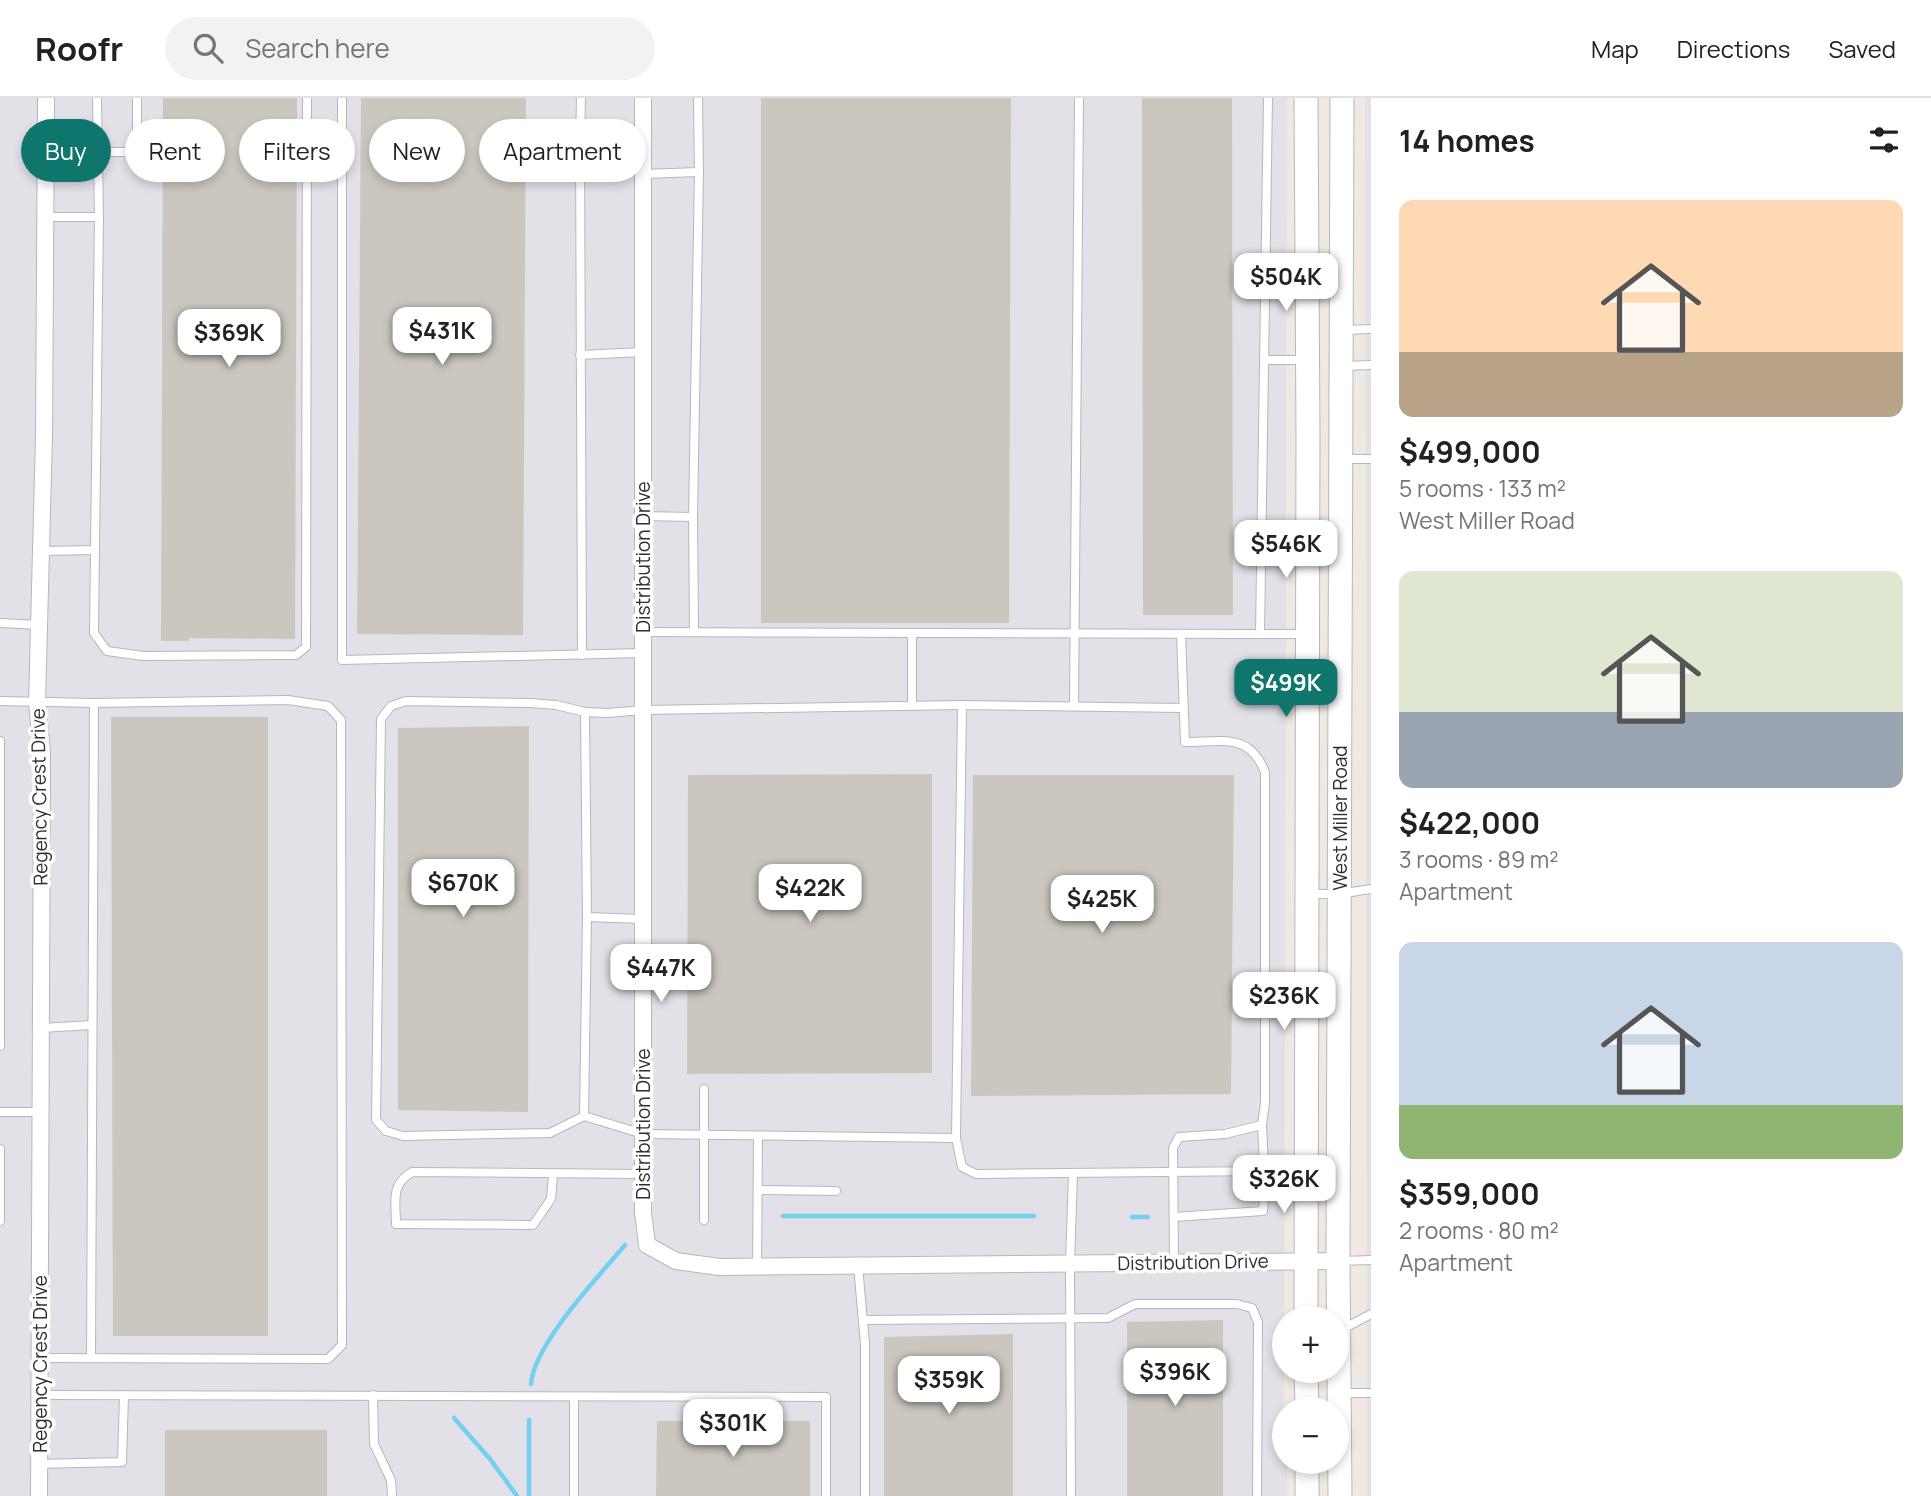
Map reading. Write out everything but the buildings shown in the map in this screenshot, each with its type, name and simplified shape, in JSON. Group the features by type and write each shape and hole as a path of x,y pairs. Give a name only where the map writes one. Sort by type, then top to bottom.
{"main road":[{"name":"West Miller Road","path":"1306,98 1306,1306"},
{"name":"West Miller Road","path":"1338,1306 1342,98"},
{"path":"1308,360 1341,366"},
{"path":"1308,634 1341,634"},
{"name":"West Miller Road","path":"1339,1383 1340,1496"},
{"path":"1307,1474 1307,1496"}],"street":[{"name":"Regency Crest Drive","path":"39,1496 42,751 37,703 46,98"},
{"name":"Distribution Drive","path":"643,98 643,119"},
{"name":"Distribution Drive","path":"643,182 643,1212 647,1245 676,1261 719,1267 1338,1261"}],"lane":[{"path":"97,98 97,119"},
{"path":"111,152 128,152 137,141 137,98"},
{"path":"98,182 94,633 107,651 143,656 296,655 306,647 307,98"},
{"path":"342,98 342,660 643,653"},
{"path":"581,98 581,119"},
{"path":"694,632 698,98"},
{"path":"1074,706 1079,98"},
{"path":"1260,634 1268,98"},
{"path":"646,174 699,172"},
{"path":"580,182 582,655"},
{"path":"45,217 99,217"},
{"path":"1341,330 1371,328"},
{"path":"580,355 643,352"},
{"path":"1264,360 1308,360"},
{"path":"1341,366 1371,365"},
{"path":"1342,456 1371,459"},
{"path":"643,516 693,517"},
{"path":"41,551 95,550"},
{"path":"0,623 40,625"},
{"path":"643,632 1308,634"},
{"path":"912,633 912,705"},
{"path":"1174,1217 1256,1214 1263,1211 1265,1171 1262,1125 1265,1104 1265,772 1259,756 1241,743 1185,742 1181,634"},
{"path":"0,701 94,703 288,700 328,706 341,720 342,1345 328,1359 40,1359"},
{"path":"956,1138 643,1134 584,1116 550,1133 403,1136 386,1131 376,1120 381,719 391,706 406,701 530,703 608,713 912,705 1184,708"},
{"path":"91,1359 94,703"},
{"path":"962,705 956,1138 962,1167 976,1174 1265,1171"},
{"path":"584,1116 587,918 585,712"},
{"path":"0,741 0,1046"},
{"path":"1307,894 1339,894 1371,889"},
{"path":"587,918 643,919"},
{"path":"41,1027 92,1025"},
{"path":"704,1089 704,1220"},
{"path":"0,1112 40,1112"},
{"path":"1174,1262 1173,1148 1179,1137 1225,1134 1262,1125"},
{"path":"757,1267 758,1136"},
{"path":"0,1149 0,1222"},
{"path":"553,1175 551,1199 533,1225 396,1224 396,1191 399,1182 412,1172 643,1174"},
{"path":"1071,1496 1070,1263 1073,1173"},
{"path":"758,1190 836,1191"},
{"path":"1338,1261 1371,1261"},
{"path":"858,1266 865,1344 865,1496"},
{"path":"863,1320 1108,1318 1135,1304 1237,1304 1252,1308 1258,1322 1257,1496"},
{"path":"1349,1326 1371,1314"},
{"path":"1339,1393 1371,1393"},
{"path":"40,1395 826,1397 826,1496"},
{"path":"39,1464 122,1462 124,1395"},
{"path":"373,1395 374,1444 391,1480 392,1496"},
{"path":"574,1396 574,1496"}],"shaded area":[{"path":"0,98 1287,98 1284,1306 1272,1306 1272,1383 1284,1383 1284,1397 1272,1397 1272,1474 1287,1474 1287,1496 0,1496"},
{"path":"1365,98 1371,98 1371,1496 1367,1496"}],"waterway":[{"path":"783,1216 1034,1216"},
{"path":"1132,1217 1148,1217"},
{"path":"531,1384 543,1350 555,1331 625,1245"},
{"path":"454,1418 490,1459 517,1496"},
{"path":"529,1420 529,1496"}]}
